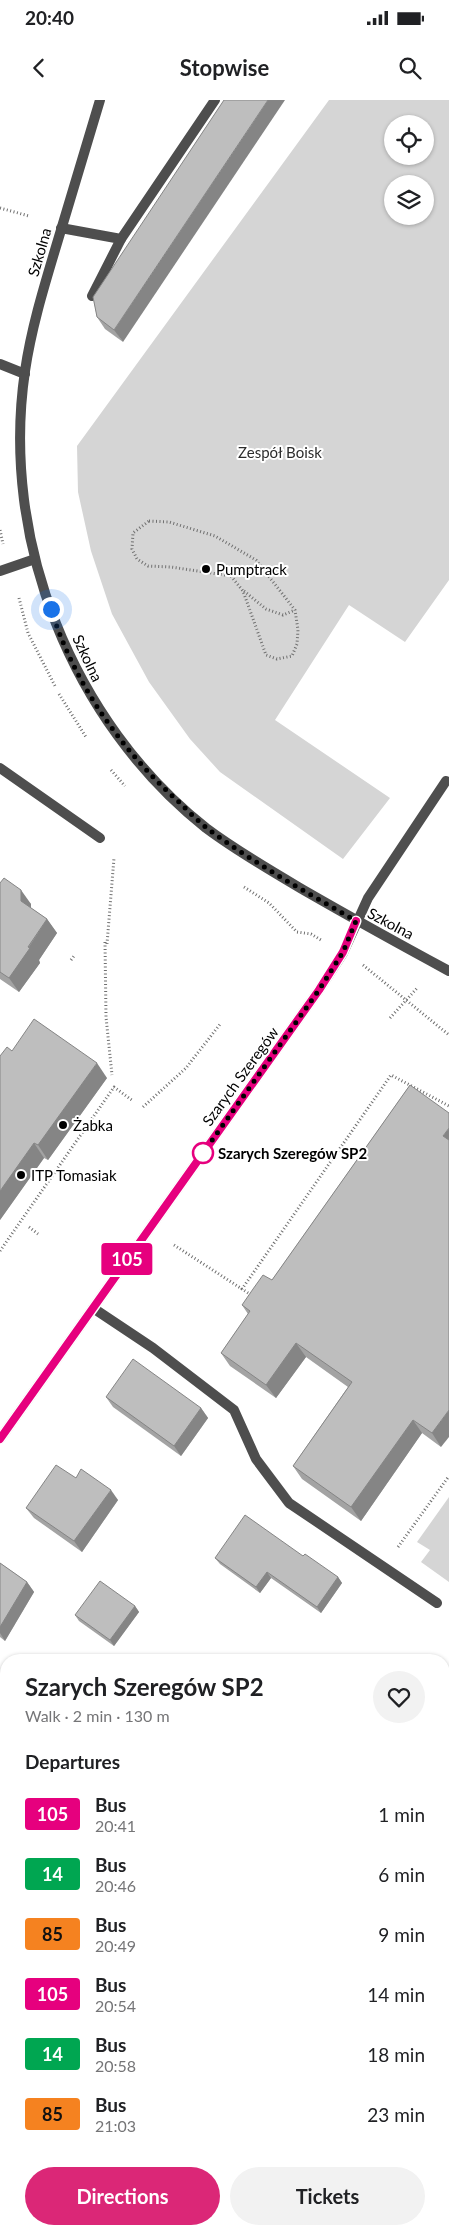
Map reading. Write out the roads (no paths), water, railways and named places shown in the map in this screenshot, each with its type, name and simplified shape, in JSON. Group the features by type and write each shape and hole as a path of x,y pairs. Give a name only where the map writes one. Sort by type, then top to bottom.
{"street":[{"name":"Szkolna","path":"100,100 38,306 25,374 20,427 20,471 36,559 56,625 88,693 120,739 158,783 213,833 256,862 356,921 449,970"},
{"path":"92,296 121,239 215,100"},
{"path":"61,228 121,239"},
{"path":"0,364 25,374"},
{"path":"0,572 36,559"},
{"path":"0,768 100,838"},
{"name":"Szarych Szeregów","path":"0,1439 319,990 343,952 368,898 447,779"},
{"path":"92,1308 153,1348 234,1410 256,1459 289,1503 437,1603"}],"place":[{"name":"Pumptrack","path":"206,569"},
{"name":"Żabka","path":"63,1125"},
{"name":"Szarych Szeregów SP2","path":"203,1153"},
{"name":"ITP Tomasiak","path":"21,1175"}],"park label":[{"name":"Zespół Boisk","path":"280,452"}]}
